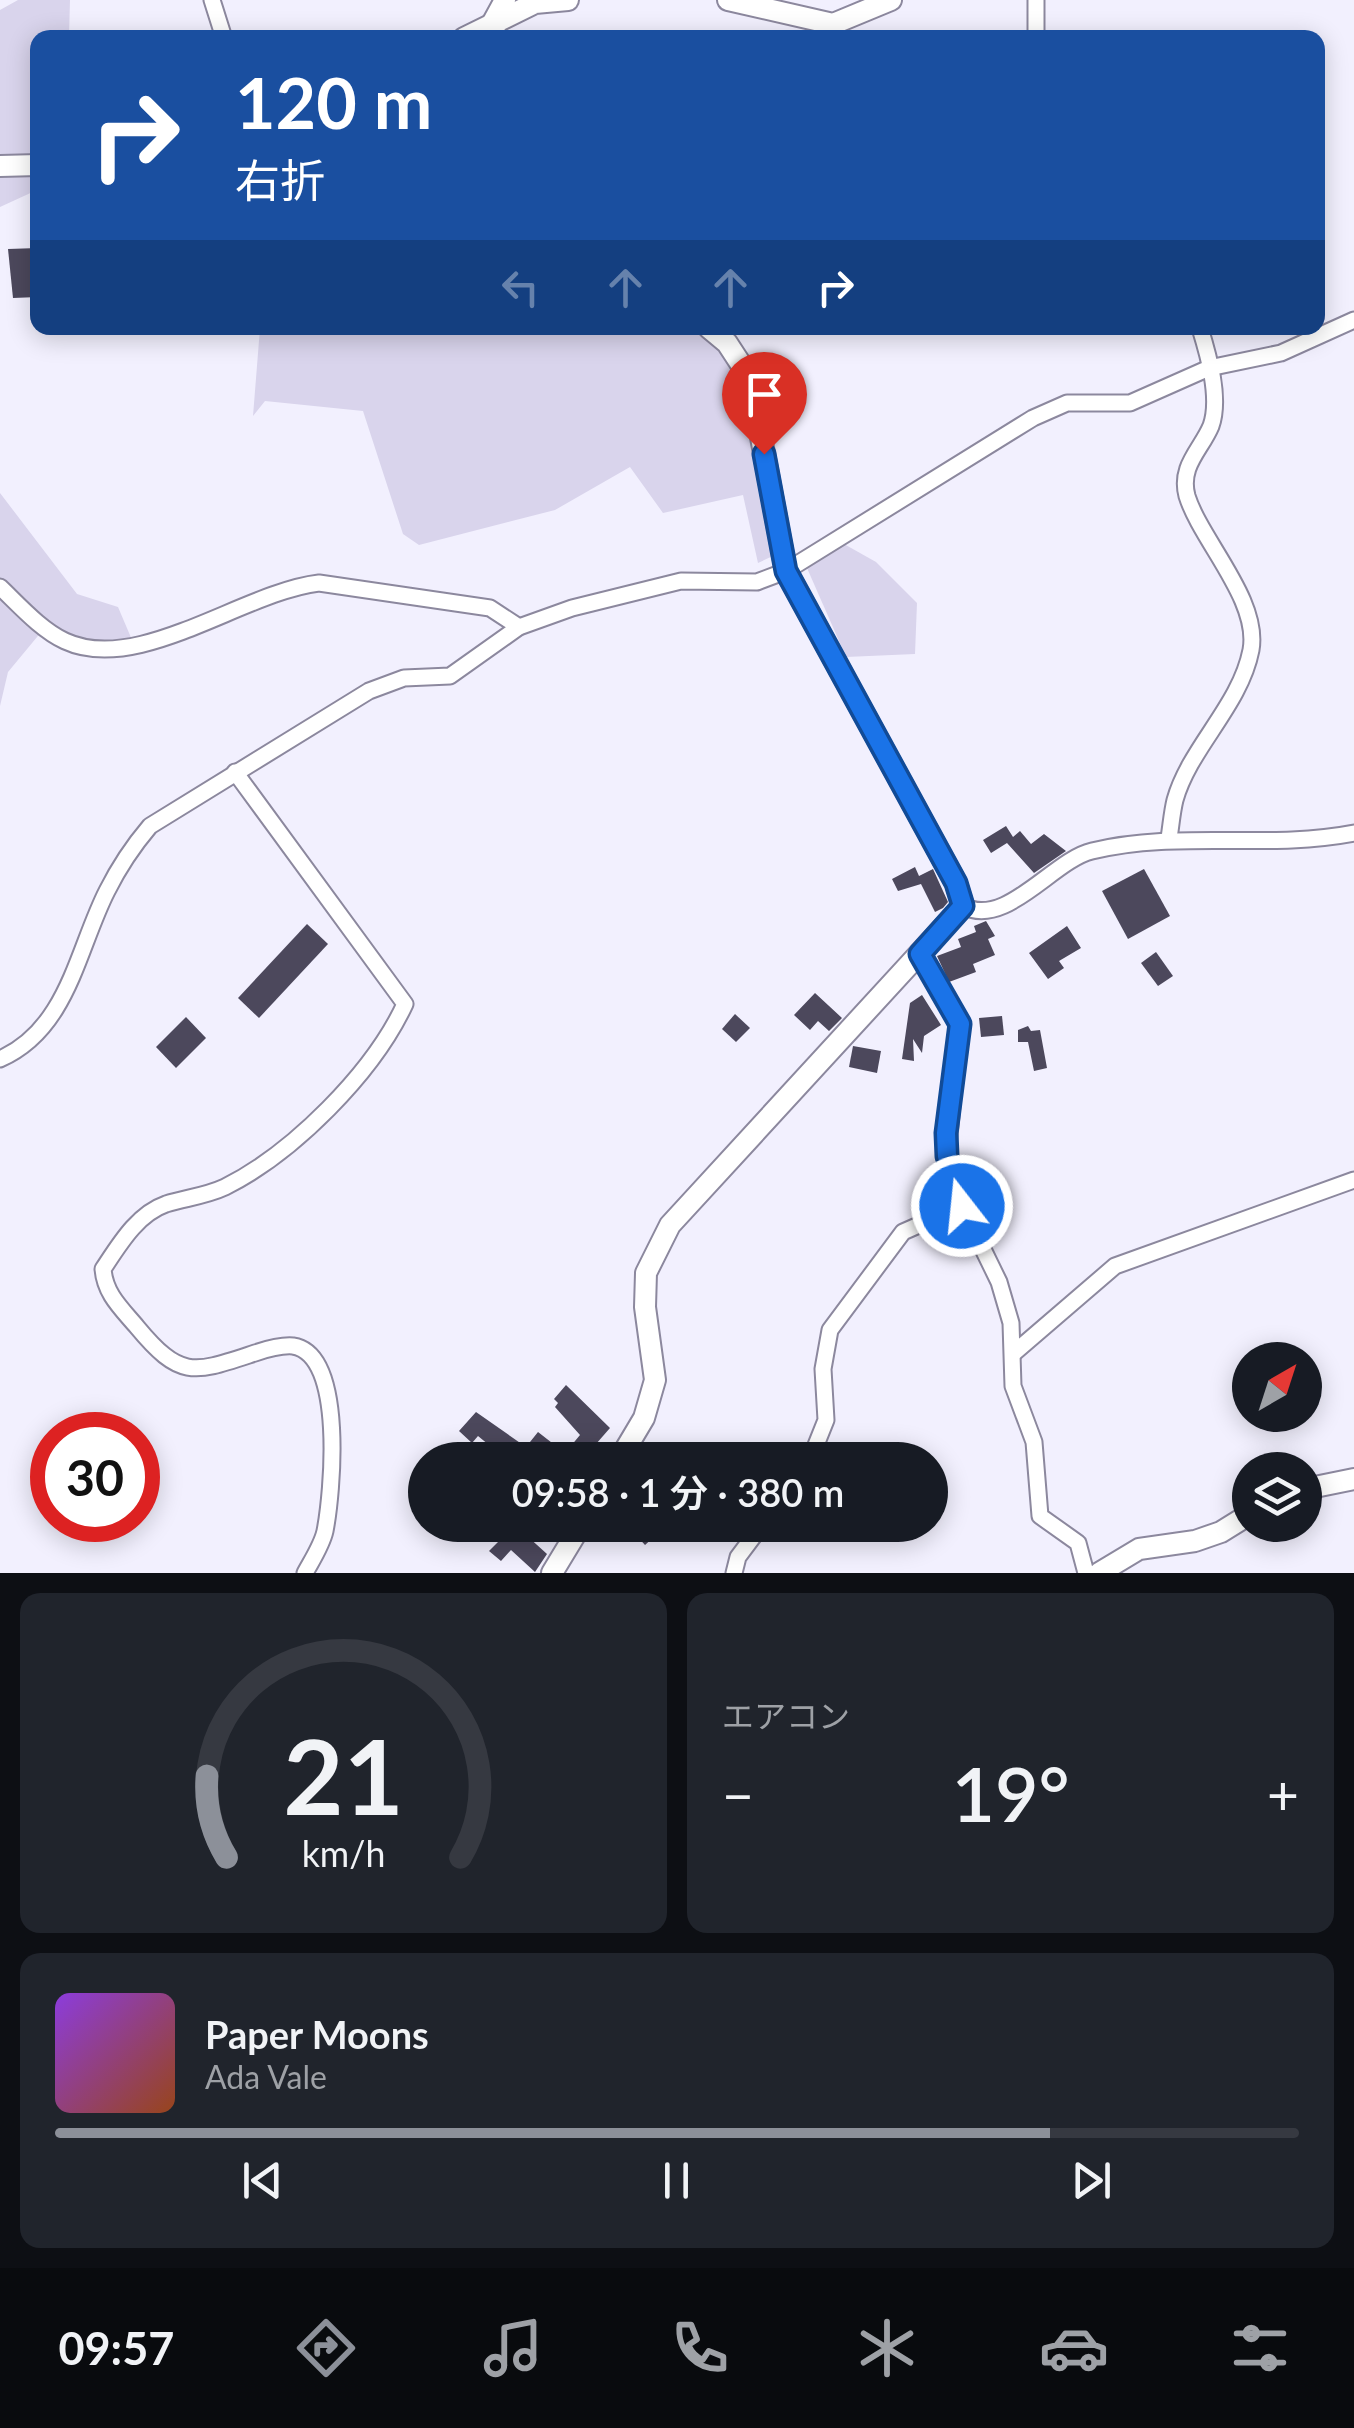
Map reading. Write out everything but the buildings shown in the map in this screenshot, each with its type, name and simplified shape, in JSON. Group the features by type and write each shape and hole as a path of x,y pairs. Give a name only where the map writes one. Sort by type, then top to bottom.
{"street":[{"path":"212,0 221,30"},
{"path":"495,30 506,0"},
{"path":"495,30 535,3 568,0"},
{"path":"728,0 834,24 892,0"},
{"path":"1036,0 1036,30"},
{"path":"0,166 30,164"},
{"path":"1325,333 1354,320"},
{"path":"717,335 744,369 757,416 786,571 956,883 963,906 973,911 1004,905 1089,851 1170,838 1279,841 1354,833"},
{"path":"1170,838 1175,798 1244,674 1252,646 1230,577 1187,495 1186,467 1211,425 1209,368 1202,335"},
{"path":"0,1059 33,1037 61,1002 105,894 127,854 150,826 369,691 404,678 450,676 519,627 657,585 681,581 757,582 786,571 1033,418 1067,403 1130,403 1209,368 1280,353 1320,335"},
{"path":"0,588 63,640 102,652 135,647 232,614 292,586 319,583 490,608 519,627"},
{"path":"234,772 405,1004 377,1056 300,1132 223,1188 162,1205 138,1222 103,1269 110,1295 162,1358 176,1367 224,1366 274,1348 296,1346 308,1354 328,1393 334,1425 324,1534 305,1573"},
{"path":"630,1442 644,1418 655,1380 645,1307 646,1273 670,1225 963,906"},
{"path":"920,954 960,1024 946,1133 947,1156 962,1206 1000,1282 1015,1352 1013,1386 1034,1442 1040,1516 1078,1543 1086,1573"},
{"path":"1015,1352 1115,1266 1354,1180"},
{"path":"817,1442 826,1420 823,1369 830,1330 903,1232 962,1206"},
{"path":"1322,1486 1354,1479"},
{"path":"1098,1573 1139,1549 1196,1540 1232,1525"},
{"path":"552,1573 571,1542"},
{"path":"734,1573 738,1557 749,1542"}],"shaded area":[{"path":"18,0 70,0 69,30 30,30 30,193 0,207 0,10"},
{"path":"259,335 718,335 739,381 775,555 758,563 743,495 663,513 630,467 555,510 419,545 403,534 363,411 265,401 253,416"},
{"path":"0,493 77,594 118,607 135,647 42,631 8,672 0,706"},
{"path":"828,535 876,562 917,603 915,654 846,657 800,552"}],"route":[{"path":"764,454 786,571 956,883 963,906 920,954 960,1024 946,1133 947,1156 962,1206"}]}
